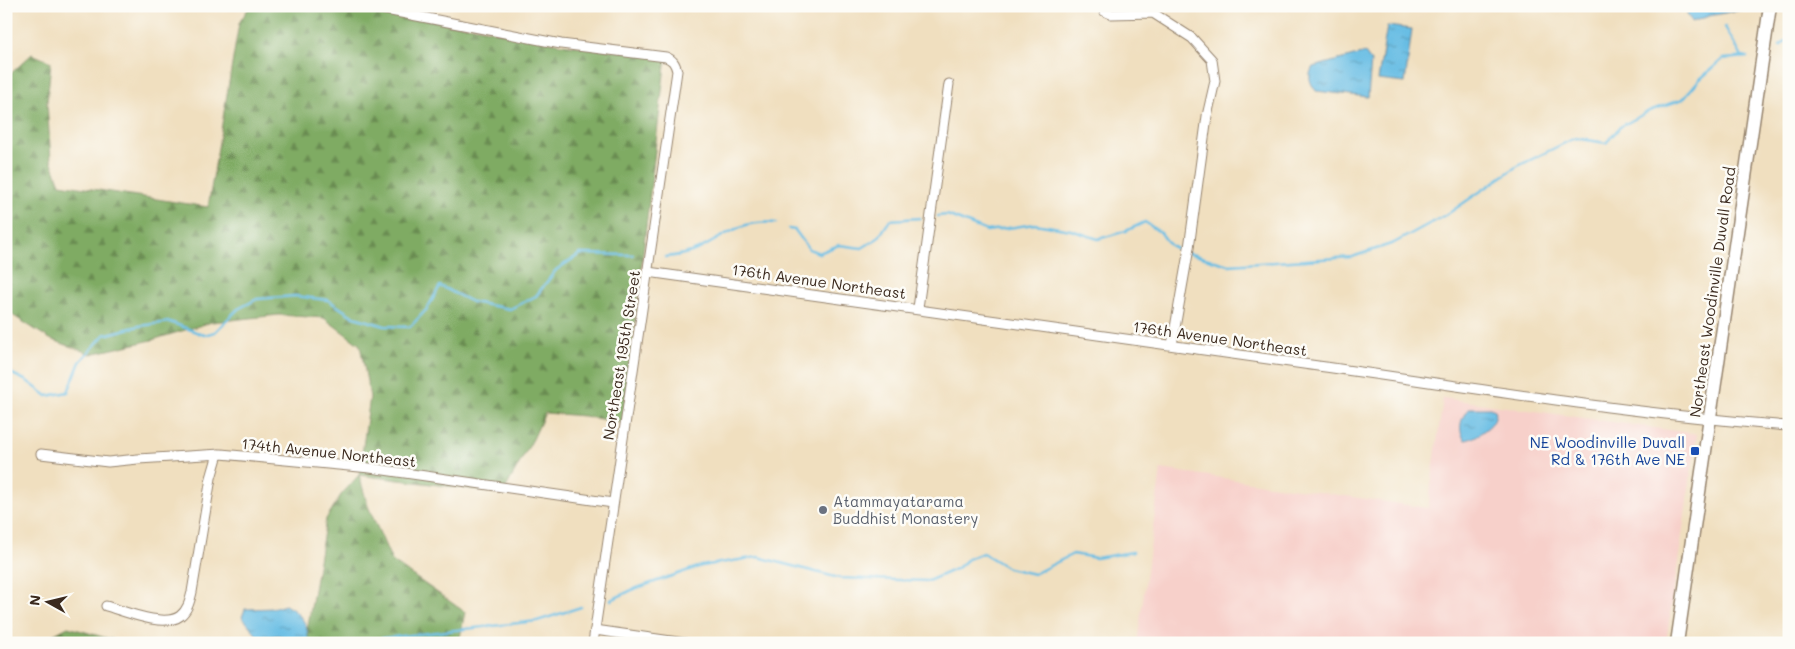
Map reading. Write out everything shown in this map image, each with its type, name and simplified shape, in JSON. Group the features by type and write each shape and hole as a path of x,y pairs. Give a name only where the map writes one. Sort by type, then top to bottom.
{"main road":[{"name":"Northeast Woodinville Duvall Road","path":"1678,643 1770,6"}],"street":[{"path":"365,6 380,8"},
{"path":"1102,6 1104,11 1111,14 1151,10 1192,38 1212,60 1215,81 1207,116 1189,248 1172,345"},
{"name":"Northeast 195th Street","path":"380,8 561,44 666,57 673,61 677,71 594,643"},
{"path":"918,308 949,84"},
{"name":"176th Avenue Northeast","path":"648,272 918,308 1564,401 1710,420 1789,426"},
{"name":"174th Avenue Northeast","path":"41,454 108,462 218,454 370,468 613,503"},
{"path":"106,606 156,620 167,620 181,615 187,608 192,592 211,478 218,454"},
{"path":"595,630 685,643"}],"shaded area":[{"path":"1443,398 1697,434 1666,643 1137,643 1161,469 1428,508"}],"green space":[{"path":"250,6 365,6 561,44 666,57 623,423 584,416 545,413 503,493 359,475 370,397 360,345 324,318 279,315 212,322 152,340 91,354 50,339 6,311 6,78 32,54 51,62 47,103 51,160 60,184 208,207 239,23"},
{"path":"359,475 368,506 392,561 465,612 459,643 305,643 326,519 341,495"},
{"path":"68,627 117,641 119,643 37,643"}],"water":[{"path":"1688,6 1745,6 1745,9 1709,16 1692,22 1687,14"},
{"path":"1387,26 1412,29 1405,83 1378,80"},
{"path":"1365,53 1371,61 1368,97 1316,91 1310,79 1313,67"},
{"path":"1469,408 1490,408 1495,410 1496,413 1494,421 1488,427 1476,436 1465,440 1461,432 1461,424"},
{"path":"285,605 303,620 307,630 308,643 285,643 285,638 277,635 271,637 271,643 260,643 255,633 242,617 245,609 275,608"}],"waterway":[{"path":"1725,27 1742,57"},
{"path":"1780,46 1789,39"},
{"path":"938,216 947,215 987,231 1035,224 1071,230 1098,239 1126,231 1145,222 1161,233 1170,245 1181,251 1229,265 1352,257 1394,243 1449,213 1516,167 1575,138 1606,143 1620,127 1649,111 1683,99 1698,81 1723,59 1748,57"},
{"path":"789,229 795,230 809,249 819,253 839,245 862,248 878,238 890,220 920,218"},
{"path":"665,257 695,251 743,226 776,223"},
{"path":"6,371 27,381 47,396 68,392 80,362 104,335 139,326 170,322 204,335 215,332 238,309 257,299 295,296 328,300 354,317 385,326 410,327 427,309 440,286 472,302 510,309 536,296 556,270 580,254 633,255"},
{"path":"611,600 634,589 701,566 758,557 839,578 928,581 958,568 968,559 983,553 1008,568 1034,574 1073,554 1096,558 1133,552"},
{"path":"368,643 384,638 537,621 581,607"},
{"path":"308,641 316,643"}],"place":[{"name":"NE Woodinville Duvall Rd & 176th Ave NE","path":"1695,451"},
{"name":"Atammayatarama Buddhist Monastery","path":"823,510"}]}
